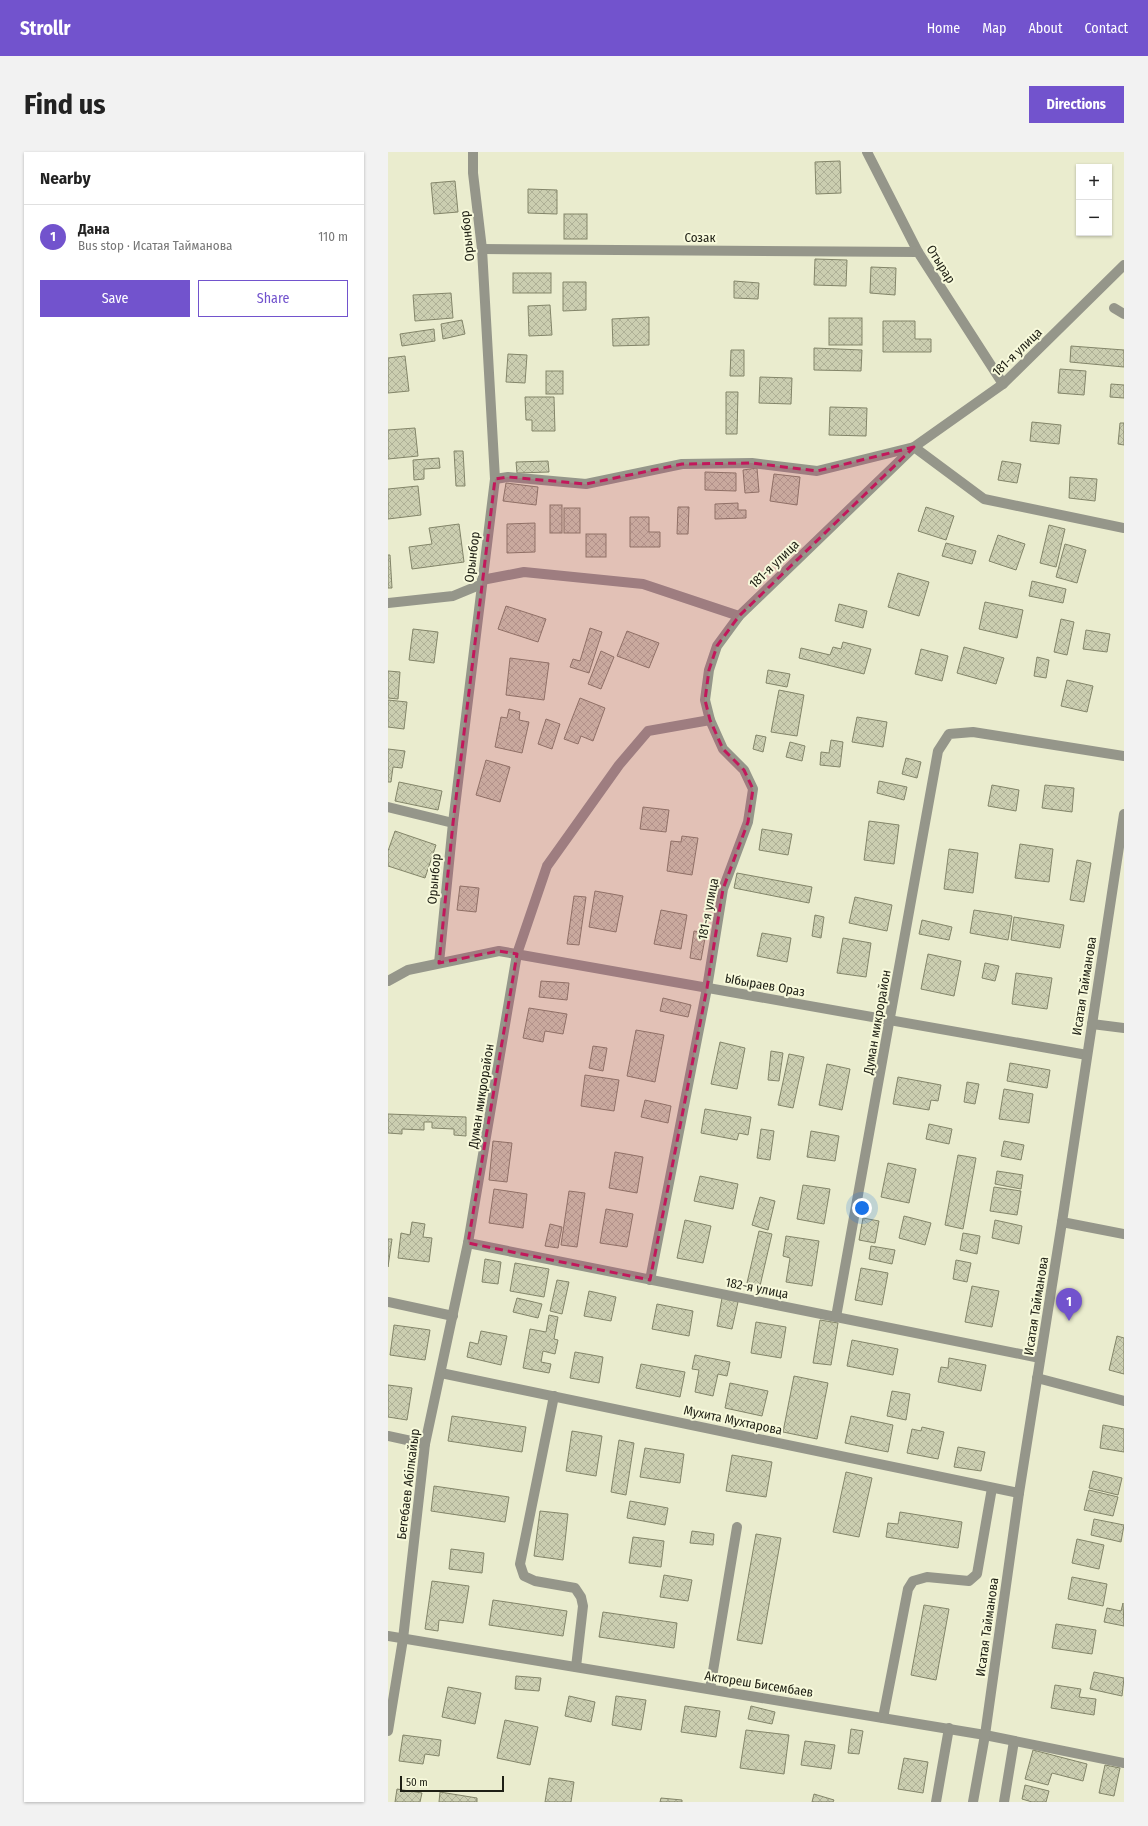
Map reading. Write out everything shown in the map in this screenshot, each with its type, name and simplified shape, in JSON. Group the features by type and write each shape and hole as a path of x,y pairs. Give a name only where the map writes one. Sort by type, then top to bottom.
{"street":[{"name":"Орынбор","path":"439,963 453,823 495,479 482,249 473,173 473,152"},
{"name":"Отырар","path":"867,152 918,252 1003,384"},
{"name":"Созак","path":"482,249 918,252"},
{"name":"181-я улица","path":"707,988 722,889 748,822 753,789 744,770 723,749 710,720 705,700 709,670 718,646 739,616 914,447 1003,384 1124,265"},
{"path":"1114,308 1124,314"},
{"path":"495,479 508,476 586,484 682,464 752,463 817,471 914,447 984,499 1124,528"},
{"path":"388,603 453,596 482,582 524,572 643,584 739,616"},
{"name":"Думан микрорайон","path":"468,1243 517,954 547,866 623,760 648,731 710,720"},
{"name":"Думан микрорайон","path":"836,1317 891,1020 938,751 949,734 973,732 1124,756"},
{"path":"388,807 453,823"},
{"name":"Исатая Тайманова","path":"973,1802 985,1734 1019,1493 1124,814"},
{"name":"Ыбыраев Ораз","path":"388,981 408,970 498,951 1087,1055"},
{"path":"650,1280 707,988"},
{"path":"1092,1024 1124,1028"},
{"path":"1062,1222 1124,1234"},
{"name":"182-я улица","path":"468,1243 1040,1358"},
{"name":"Бегебаев Абілкайыр","path":"388,1731 403,1639 425,1444 468,1243"},
{"path":"388,1302 453,1316"},
{"name":"Мухита Мухтарова","path":"441,1373 1019,1493"},
{"path":"1037,1378 1124,1401"},
{"path":"554,1396 520,1564 524,1576 535,1581 575,1588 581,1597 583,1606 576,1668"},
{"path":"388,1436 425,1444"},
{"path":"883,1718 908,1589 913,1581 927,1577 969,1581 977,1574 992,1488"},
{"path":"710,1689 737,1527"},
{"name":"Актореш Бисембаев","path":"388,1636 985,1734 1124,1763"},
{"path":"936,1802 949,1728"},
{"path":"1004,1802 1014,1741"}],"highlighted area":[{"path":"914,447 739,616 717,646 709,670 705,700 710,720 723,749 744,770 753,789 748,822 723,889 707,988 650,1280 468,1243 517,954 499,951 439,963 453,823 495,479 508,477 586,484 682,464 752,463 817,471"}],"building":[{"path":"840,161 841,193 816,194 815,162"},
{"path":"455,181 458,212 434,214 431,183"},
{"path":"528,189 557,190 557,214 528,213"},
{"path":"564,214 587,214 587,239 564,239"},
{"path":"815,259 847,260 846,286 814,285"},
{"path":"871,267 896,268 895,295 870,293"},
{"path":"513,273 551,273 551,293 513,293"},
{"path":"734,281 759,283 758,299 734,298"},
{"path":"563,282 586,282 586,310 563,311"},
{"path":"451,293 453,318 415,321 413,295"},
{"path":"550,305 552,335 529,336 528,306"},
{"path":"649,317 649,345 613,346 612,319"},
{"path":"829,318 862,318 862,345 829,345"},
{"path":"462,320 465,334 443,339 441,324"},
{"path":"883,321 915,321 915,339 931,339 931,352 883,352"},
{"path":"434,329 435,341 402,346 400,334"},
{"path":"1071,346 1124,350 1124,367 1070,362"},
{"path":"814,348 862,350 861,371 814,370"},
{"path":"731,350 744,350 744,376 730,376"},
{"path":"508,354 527,355 525,383 506,382"},
{"path":"405,356 409,391 388,393 388,358"},
{"path":"1060,369 1086,371 1084,395 1058,393"},
{"path":"546,371 563,371 563,394 546,394"},
{"path":"760,377 792,378 791,404 759,403"},
{"path":"1111,384 1124,385 1124,398 1110,397"},
{"path":"726,392 738,392 737,434 726,434"},
{"path":"525,397 554,397 555,431 532,431 532,420 526,420"},
{"path":"830,407 867,408 866,436 829,435"},
{"path":"1032,422 1061,425 1059,444 1030,441"},
{"path":"1120,423 1124,423 1124,445 1118,444"},
{"path":"415,428 418,456 388,459 388,430"},
{"path":"454,451 463,451 465,486 456,486"},
{"path":"439,458 440,468 424,469 424,479 414,480 413,460"},
{"path":"548,461 549,472 517,473 516,462"},
{"path":"1002,461 1021,464 1017,483 998,480"},
{"path":"757,468 759,492 745,493 743,470"},
{"path":"705,472 736,473 736,491 705,490"},
{"path":"774,474 800,477 797,505 770,501"},
{"path":"1070,477 1097,479 1095,501 1069,498"},
{"path":"506,483 538,487 536,505 503,501"},
{"path":"418,486 421,515 388,519 388,489"},
{"path":"738,503 738,510 746,510 746,518 715,519 715,504"},
{"path":"550,505 562,505 562,533 550,533"},
{"path":"678,507 689,507 688,534 677,534"},
{"path":"926,507 954,516 946,540 918,531"},
{"path":"564,508 580,508 580,533 564,533"},
{"path":"630,517 649,517 649,532 660,532 660,547 630,547"},
{"path":"535,523 535,552 507,553 507,524"},
{"path":"459,524 464,562 412,569 409,547 432,544 429,528"},
{"path":"1049,525 1065,529 1056,567 1040,563"},
{"path":"586,534 606,534 606,557 586,557"},
{"path":"998,535 1025,544 1016,570 989,561"},
{"path":"946,543 976,551 972,564 942,556"},
{"path":"1065,544 1086,550 1077,583 1056,577"},
{"path":"388,555 390,555 392,588 388,588"},
{"path":"898,573 929,582 919,616 888,607"},
{"path":"1032,581 1066,589 1063,603 1029,596"},
{"path":"985,602 1023,610 1017,638 979,629"},
{"path":"839,604 867,611 863,628 835,621"},
{"path":"506,606 546,619 538,642 498,629"},
{"path":"1061,619 1074,622 1067,655 1054,652"},
{"path":"590,628 602,632 589,673 570,667 573,659 580,661"},
{"path":"413,629 438,632 434,663 409,660"},
{"path":"1086,630 1110,634 1107,652 1083,649"},
{"path":"627,631 659,643 649,668 617,656"},
{"path":"843,642 871,649 864,674 799,658 801,648 830,655 833,647 841,649"},
{"path":"964,647 1004,658 996,684 957,673"},
{"path":"921,649 948,656 942,681 915,674"},
{"path":"601,651 614,657 601,689 588,684"},
{"path":"1037,657 1049,660 1046,678 1034,676"},
{"path":"510,658 549,663 544,700 506,695"},
{"path":"768,670 790,674 787,687 766,683"},
{"path":"388,671 400,672 398,699 388,698"},
{"path":"1067,680 1093,686 1087,712 1061,706"},
{"path":"779,690 804,695 797,736 771,732"},
{"path":"580,698 605,708 593,741 581,736 578,744 564,739"},
{"path":"388,700 407,702 404,729 388,727"},
{"path":"509,709 520,712 519,720 529,722 522,753 495,747 501,717 507,718"},
{"path":"857,717 887,722 883,747 852,742"},
{"path":"546,719 560,724 552,749 538,744"},
{"path":"756,735 766,737 763,752 753,749"},
{"path":"831,740 843,742 840,767 820,765 821,752 829,753"},
{"path":"790,742 805,746 802,761 786,757"},
{"path":"388,749 405,751 402,768 393,767 391,782 388,782"},
{"path":"906,758 921,762 917,778 902,774"},
{"path":"486,760 510,767 500,802 476,795"},
{"path":"879,781 907,787 904,800 877,793"},
{"path":"399,782 442,791 438,810 395,801"},
{"path":"992,785 1019,790 1016,811 988,806"},
{"path":"1045,785 1074,788 1072,812 1042,808"},
{"path":"643,807 669,810 666,832 640,829"},
{"path":"869,821 899,825 894,864 864,860"},
{"path":"762,829 792,834 788,855 759,850"},
{"path":"395,831 436,845 425,878 388,866 388,851"},
{"path":"682,836 698,838 692,875 667,871 671,841 681,842"},
{"path":"1020,844 1053,849 1049,882 1015,878"},
{"path":"949,849 978,853 973,893 944,889"},
{"path":"1077,860 1091,863 1084,902 1070,900"},
{"path":"737,873 812,887 809,903 734,888"},
{"path":"460,886 479,888 476,912 457,910"},
{"path":"595,891 623,896 616,932 589,927"},
{"path":"574,896 586,897 579,945 567,944"},
{"path":"855,897 892,905 887,931 849,923"},
{"path":"661,910 687,915 681,949 654,944"},
{"path":"974,910 1012,916 1008,940 970,933"},
{"path":"815,915 824,917 821,938 812,936"},
{"path":"1014,917 1064,925 1060,948 1011,940"},
{"path":"922,920 952,927 949,940 919,934"},
{"path":"694,931 706,933 701,960 690,958"},
{"path":"762,933 791,938 787,962 757,956"},
{"path":"843,938 871,943 866,977 837,973"},
{"path":"928,954 961,961 954,996 921,989"},
{"path":"985,963 999,966 995,981 982,978"},
{"path":"1016,973 1052,978 1047,1009 1012,1004"},
{"path":"541,981 569,983 567,1000 539,997"},
{"path":"663,998 691,1005 688,1017 660,1011"},
{"path":"529,1008 567,1014 563,1034 545,1031 543,1042 523,1038"},
{"path":"636,1030 664,1035 655,1082 627,1076"},
{"path":"720,1042 745,1048 737,1089 711,1084"},
{"path":"593,1046 607,1048 603,1071 589,1068"},
{"path":"771,1051 783,1053 779,1081 768,1080"},
{"path":"789,1054 804,1057 793,1108 778,1105"},
{"path":"1010,1063 1050,1070 1047,1088 1007,1081"},
{"path":"827,1064 850,1069 842,1110 819,1105"},
{"path":"585,1075 619,1080 614,1111 581,1106"},
{"path":"898,1077 941,1085 938,1101 931,1100 929,1110 893,1104"},
{"path":"967,1082 979,1084 975,1104 964,1102"},
{"path":"1004,1089 1033,1094 1029,1123 999,1119"},
{"path":"645,1100 671,1106 668,1123 641,1117"},
{"path":"705,1109 751,1117 748,1135 739,1133 737,1140 701,1133"},
{"path":"388,1114 466,1117 466,1136 454,1135 454,1129 432,1128 432,1122 424,1122 424,1130 402,1129 402,1134 388,1133"},
{"path":"929,1124 952,1129 949,1144 926,1139"},
{"path":"761,1129 774,1131 770,1160 757,1158"},
{"path":"811,1131 839,1136 835,1161 807,1157"},
{"path":"493,1141 512,1143 507,1182 489,1180"},
{"path":"1004,1141 1024,1145 1021,1160 1001,1156"},
{"path":"615,1152 643,1157 637,1193 609,1188"},
{"path":"958,1155 976,1158 963,1229 945,1225"},
{"path":"888,1163 916,1169 909,1203 881,1197"},
{"path":"997,1171 1023,1175 1021,1189 995,1184"},
{"path":"700,1176 738,1184 733,1209 694,1201"},
{"path":"803,1185 830,1189 824,1224 797,1219"},
{"path":"994,1187 1021,1191 1017,1215 990,1211"},
{"path":"494,1189 527,1194 523,1228 489,1223"},
{"path":"569,1191 585,1193 577,1247 561,1245"},
{"path":"760,1197 775,1201 768,1230 752,1225"},
{"path":"606,1209 633,1214 627,1247 600,1243"},
{"path":"904,1216 931,1223 925,1245 899,1238"},
{"path":"863,1218 879,1221 875,1243 859,1240"},
{"path":"685,1220 711,1226 703,1263 677,1258"},
{"path":"995,1220 1022,1226 1019,1244 992,1238"},
{"path":"412,1222 425,1224 423,1237 432,1238 429,1262 398,1258 401,1233 410,1235"},
{"path":"550,1224 562,1227 558,1248 545,1246"},
{"path":"759,1231 772,1234 760,1286 747,1283"},
{"path":"963,1233 980,1236 977,1254 960,1250"},
{"path":"786,1236 819,1241 812,1286 786,1282 790,1258 783,1256"},
{"path":"388,1239 392,1239 388,1267"},
{"path":"871,1246 895,1250 892,1264 869,1259"},
{"path":"485,1259 501,1262 498,1284 482,1282"},
{"path":"956,1260 971,1263 967,1282 953,1279"},
{"path":"515,1263 549,1269 544,1297 510,1291"},
{"path":"861,1268 888,1273 882,1305 855,1300"},
{"path":"557,1280 569,1282 562,1314 550,1311"},
{"path":"972,1286 999,1291 992,1327 965,1322"},
{"path":"589,1291 616,1297 611,1321 584,1316"},
{"path":"517,1298 542,1304 538,1318 513,1312"},
{"path":"722,1298 738,1302 732,1329 717,1326"},
{"path":"657,1304 693,1311 689,1336 652,1329"},
{"path":"549,1315 558,1317 554,1339 558,1340 555,1354 543,1351 541,1362 551,1364 549,1373 523,1368 530,1329 546,1332"},
{"path":"820,1320 838,1323 831,1365 813,1363"},
{"path":"756,1322 786,1327 781,1358 751,1353"},
{"path":"394,1325 430,1330 425,1360 390,1355"},
{"path":"481,1331 507,1336 501,1365 467,1357 470,1342 478,1344"},
{"path":"1117,1336 1124,1338 1124,1374 1109,1370"},
{"path":"852,1340 898,1349 893,1375 847,1366"},
{"path":"575,1352 603,1357 599,1383 570,1378"},
{"path":"695,1355 730,1362 727,1376 718,1374 713,1396 695,1392 699,1370 692,1369"},
{"path":"949,1358 986,1365 981,1391 938,1382 941,1367 948,1368"},
{"path":"641,1364 685,1372 680,1397 636,1388"},
{"path":"794,1376 828,1383 817,1439 783,1432"},
{"path":"730,1383 768,1391 762,1416 725,1408"},
{"path":"388,1385 412,1388 407,1420 388,1417"},
{"path":"892,1391 910,1394 906,1420 887,1416"},
{"path":"452,1416 526,1427 522,1452 448,1441"},
{"path":"851,1416 893,1425 888,1452 845,1443"},
{"path":"1103,1425 1124,1429 1124,1452 1100,1448"},
{"path":"922,1427 944,1432 938,1459 907,1453 912,1429 921,1431"},
{"path":"572,1431 602,1436 596,1476 566,1471"},
{"path":"619,1440 634,1443 626,1495 611,1492"},
{"path":"958,1447 985,1452 981,1471 954,1467"},
{"path":"645,1448 684,1454 680,1483 640,1477"},
{"path":"732,1455 772,1462 766,1497 726,1491"},
{"path":"1093,1471 1122,1478 1118,1495 1089,1488"},
{"path":"846,1472 872,1478 859,1537 833,1532"},
{"path":"434,1486 509,1497 505,1522 431,1511"},
{"path":"1089,1490 1118,1497 1113,1516 1084,1510"},
{"path":"630,1501 668,1508 665,1525 627,1518"},
{"path":"540,1511 568,1514 563,1560 534,1556"},
{"path":"900,1512 962,1522 958,1548 886,1537 888,1523 898,1524"},
{"path":"1094,1519 1124,1525 1121,1542 1091,1535"},
{"path":"692,1531 714,1534 713,1545 690,1543"},
{"path":"756,1534 781,1538 762,1644 737,1640"},
{"path":"633,1537 664,1541 661,1567 629,1563"},
{"path":"1077,1539 1104,1545 1099,1569 1072,1563"},
{"path":"451,1549 484,1553 482,1573 449,1569"},
{"path":"664,1575 692,1580 688,1601 660,1597"},
{"path":"1072,1577 1107,1584 1103,1606 1068,1599"},
{"path":"432,1581 469,1586 463,1623 439,1620 438,1631 425,1629"},
{"path":"493,1600 567,1611 563,1636 489,1625"},
{"path":"1123,1603 1124,1626 1104,1622 1107,1608 1121,1611"},
{"path":"924,1605 949,1609 936,1680 911,1675"},
{"path":"603,1612 677,1623 674,1648 599,1637"},
{"path":"1056,1624 1096,1630 1092,1654 1052,1648"},
{"path":"1094,1672 1124,1678 1122,1696 1090,1689"},
{"path":"516,1676 541,1678 539,1691 515,1689"},
{"path":"1055,1685 1081,1689 1079,1697 1096,1699 1094,1715 1051,1708"},
{"path":"448,1687 481,1693 475,1724 442,1717"},
{"path":"569,1696 595,1702 591,1722 565,1716"},
{"path":"616,1696 646,1700 641,1730 612,1725"},
{"path":"685,1706 720,1711 716,1737 681,1732"},
{"path":"751,1706 775,1712 772,1724 748,1719"},
{"path":"505,1720 538,1727 530,1765 497,1758"},
{"path":"851,1729 863,1731 859,1754 848,1753"},
{"path":"746,1730 789,1735 784,1774 740,1768"},
{"path":"403,1735 441,1740 439,1756 425,1754 423,1764 399,1761"},
{"path":"805,1741 835,1745 831,1769 801,1765"},
{"path":"1033,1750 1087,1764 1083,1781 1052,1773 1048,1785 1025,1779"},
{"path":"904,1758 928,1762 923,1793 898,1789"},
{"path":"1105,1765 1120,1768 1114,1796 1099,1793"},
{"path":"549,1778 574,1782 571,1802 545,1802"},
{"path":"1025,1785 1049,1791 1046,1802 1032,1802 1022,1799"},
{"path":"397,1789 422,1793 420,1802 395,1802"},
{"path":"440,1792 477,1798 477,1802 439,1802"},
{"path":"814,1794 834,1800 833,1802 812,1802"},
{"path":"661,1798 682,1800 682,1802 660,1802"}],"place":[{"name":"Дана","path":"1069,1321"}]}
